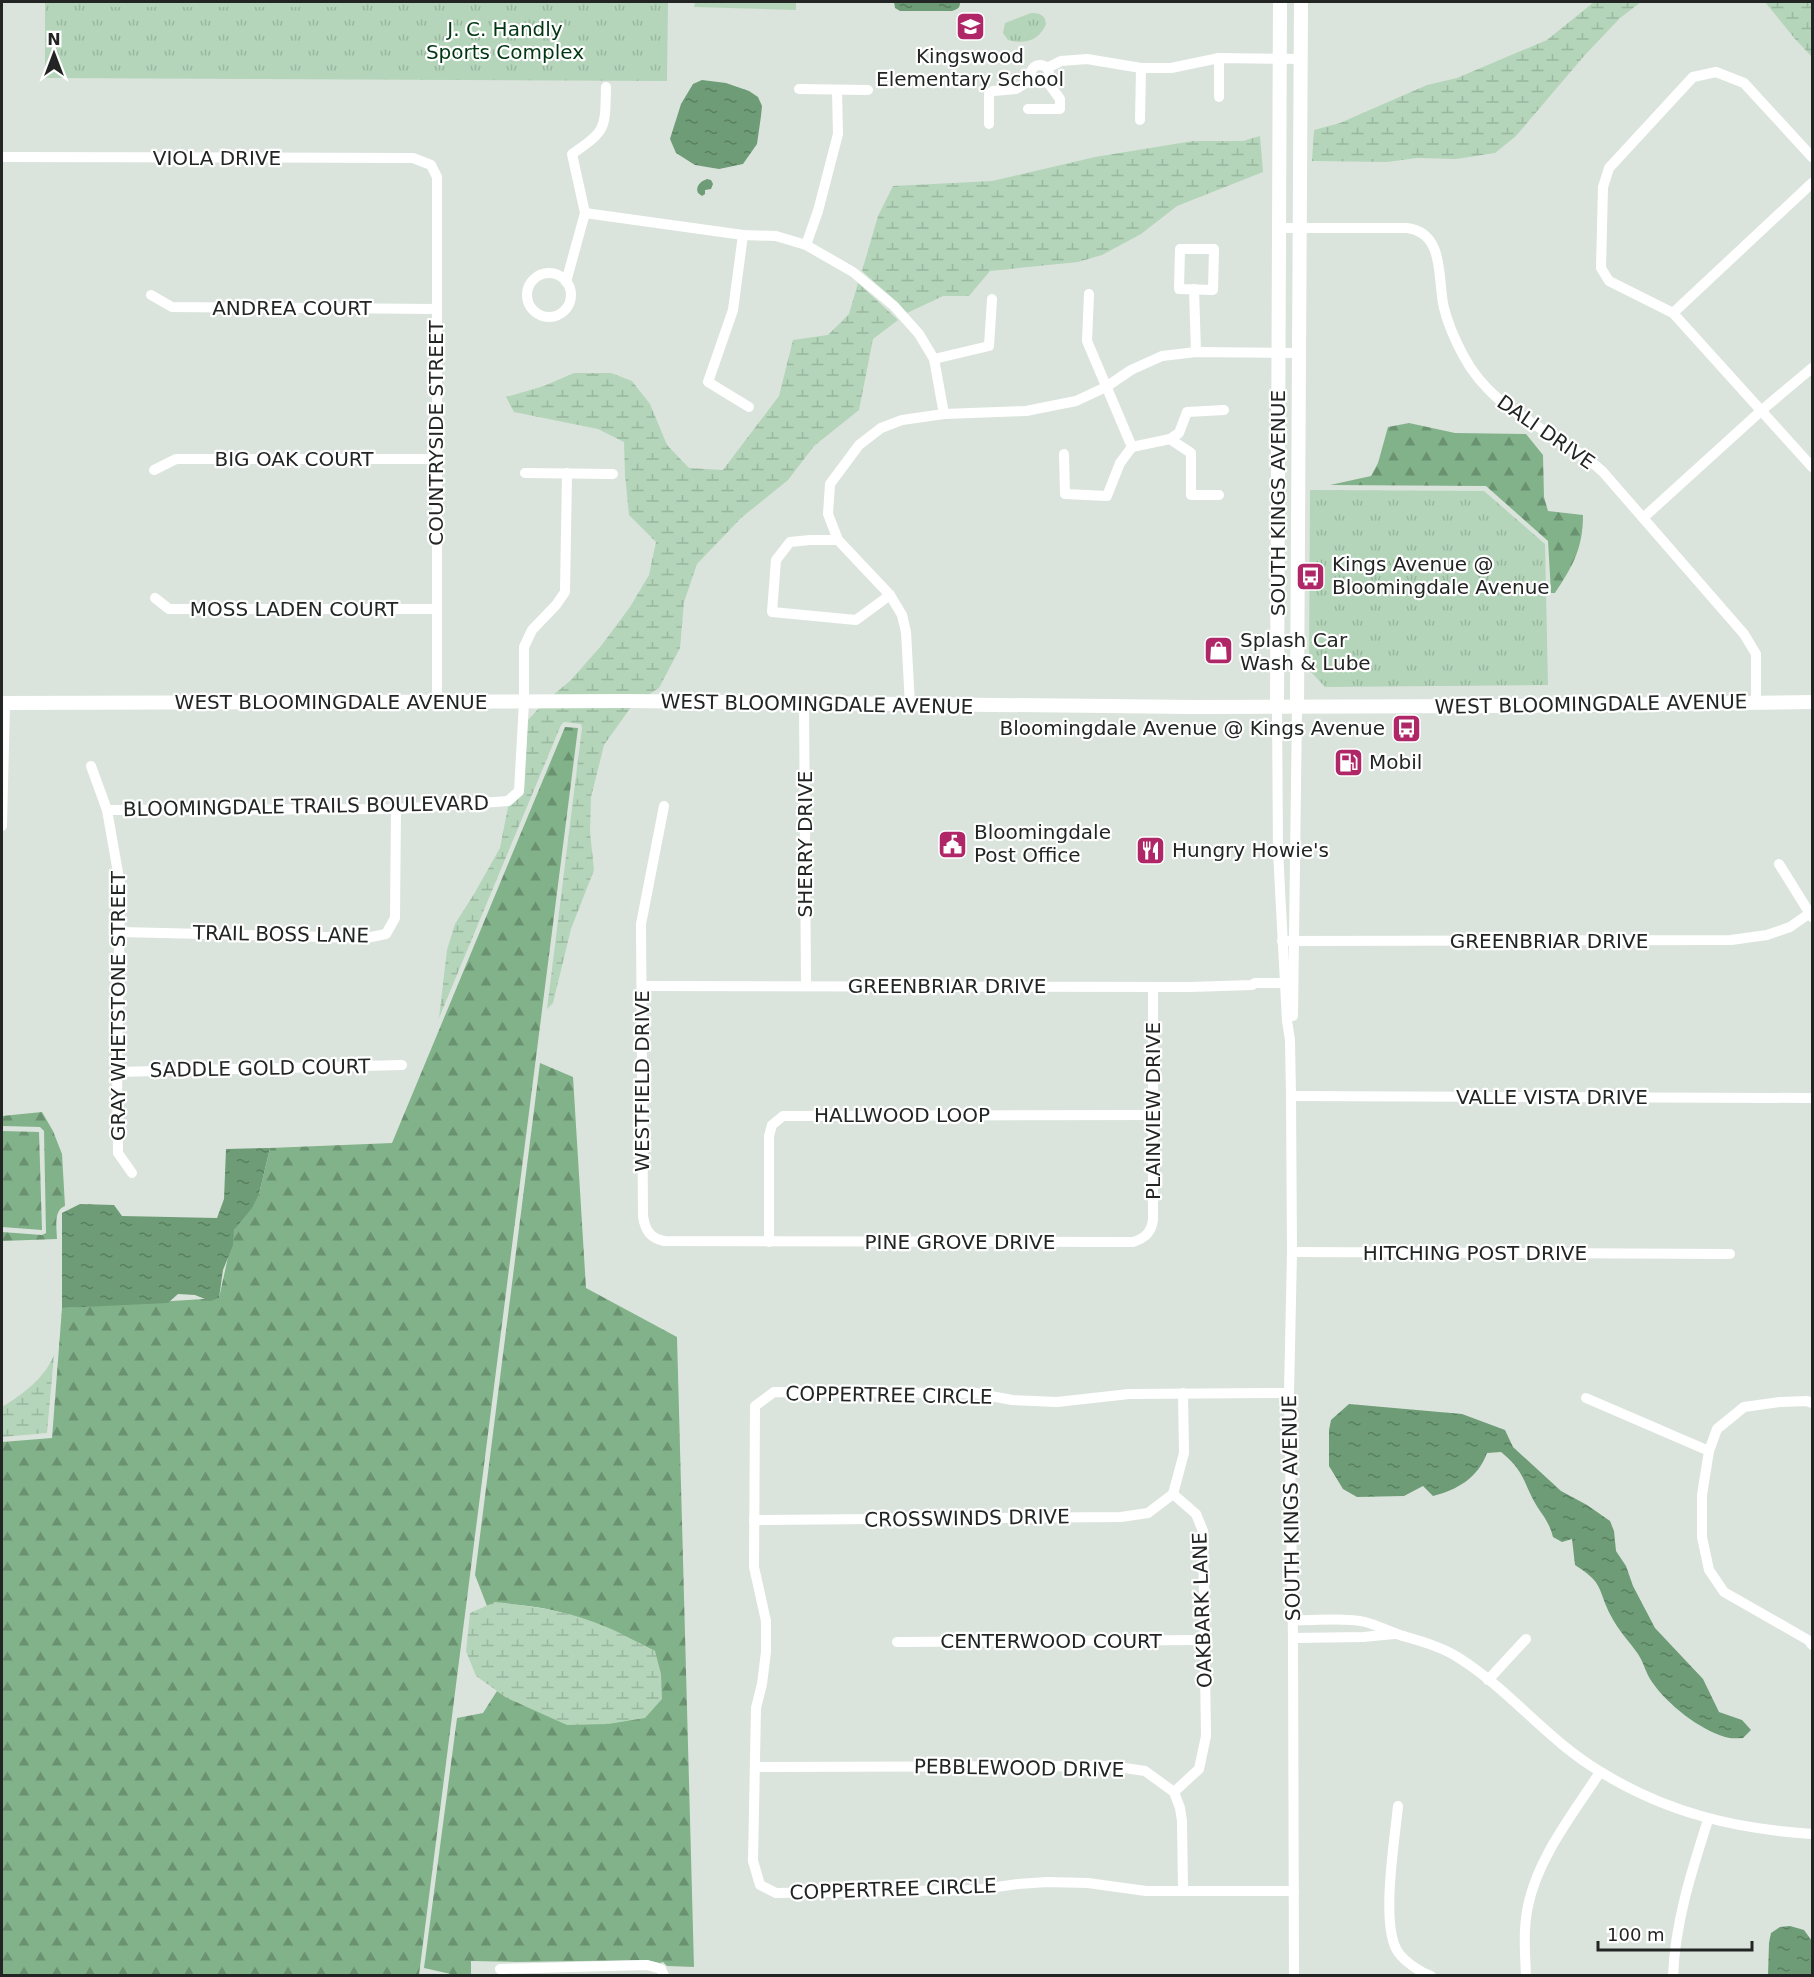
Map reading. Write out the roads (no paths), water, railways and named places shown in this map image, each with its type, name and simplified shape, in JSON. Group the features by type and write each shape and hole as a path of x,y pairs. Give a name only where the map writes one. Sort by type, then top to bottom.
{"main road":[{"name":"SOUTH KINGS AVENUE","path":"1277,707 1280,2"},
{"name":"SOUTH KINGS AVENUE","path":"1297,707 1301,2"},
{"name":"WEST BLOOMINGDALE AVENUE","path":"3,703 628,701 1297,707 1812,702"}],"street":[{"path":"1219,58 1219,97"},
{"path":"1047,68 1061,60 1087,59 1141,68 1171,68 1219,58 1301,59"},
{"path":"1041,65 1047,68 1046,80 1040,83 1033,79 1030,73 1033,67 1041,65"},
{"path":"1140,120 1141,68"},
{"path":"1812,157 1744,83 1716,72 1693,77 1609,168 1603,187 1602,268 1609,281 1673,313 1812,467"},
{"path":"989,124 989,94 993,91 1016,89 1033,79"},
{"path":"1028,109 1060,109 1060,99 1046,80"},
{"path":"566,282 555,274 548,273 535,278 530,284 527,297 532,310 545,316 560,314 565,309 570,296 566,282 585,213 572,154 601,132 605,116 606,87"},
{"path":"799,89 868,90"},
{"path":"806,245 818,211 838,134 837,90"},
{"name":"VIOLA DRIVE","path":"2,158 413,158 431,165"},
{"name":"COUNTRYSIDE STREET","path":"431,165 437,177 437,703"},
{"path":"1673,313 1812,183"},
{"path":"585,213 743,234 776,236 806,245 853,272 894,306 918,334 934,359 944,414"},
{"name":"DALI DRIVE","path":"1279,228 1407,228 1417,230 1425,236 1437,252 1442,299 1449,325 1477,376 1505,406 1596,466 1752,644 1756,660 1756,702"},
{"path":"743,234 734,310 708,382 749,407"},
{"path":"1180,249 1214,249 1213,290 1194,290 1179,289 1180,249"},
{"path":"1194,290 1196,352"},
{"path":"1089,294 1087,341 1132,447"},
{"name":"ANDREA COURT","path":"152,295 172,307 436,309"},
{"path":"934,359 989,346 992,299"},
{"path":"910,705 906,632 902,615 890,596 838,540 828,514 830,484 859,445 881,428 902,420 944,414 1026,411 1076,401 1106,387 1131,370 1162,356 1196,352 1299,353"},
{"path":"1643,518 1812,368"},
{"path":"1064,454 1065,494 1107,496 1120,463 1132,447 1170,439 1179,433 1187,412 1224,410"},
{"path":"1170,439 1191,453 1191,495 1219,495"},
{"name":"BIG OAK COURT","path":"154,470 176,459 436,459"},
{"path":"525,473 613,474"},
{"name":"BLOOMINGDALE TRAILS BOULEVARD","path":"107,810 396,808 508,801 519,791 524,702 524,647 532,630 565,592 567,473"},
{"path":"838,540 790,542 776,560 772,612 856,620 890,596"},
{"name":"MOSS LADEN COURT","path":"155,598 169,609 437,609"},
{"name":"SHERRY DRIVE","path":"804,702 806,986"},
{"path":"2,826 3,703"},
{"name":"SOUTH KINGS AVENUE","path":"1277,707 1278,851 1282,941 1289,986"},
{"name":"SOUTH KINGS AVENUE","path":"1294,1976 1293,1620 1289,1393 1292,1252 1291,1096 1290,1040 1287,1021 1294,941 1297,707"},
{"name":"GRAY WHETSTONE STREET","path":"90,766 107,810 120,884 118,1153 132,1173"},
{"name":"WESTFIELD DRIVE","path":"664,806 641,924 642,1216 645,1228 652,1236 664,1241 769,1242"},
{"name":"TRAIL BOSS LANE","path":"120,932 366,938 386,934 395,918 396,808"},
{"path":"1779,864 1811,915"},
{"name":"GREENBRIAR DRIVE","path":"1282,941 1731,940 1767,935 1790,927 1811,915"},
{"name":"GREENBRIAR DRIVE","path":"642,986 1153,987 1252,986 1256,983 1289,986"},
{"name":"PLAINVIEW DRIVE","path":"1148,1234 1153,1220 1153,987"},
{"name":"SADDLE GOLD COURT","path":"117,1072 402,1065"},
{"name":"VALLE VISTA DRIVE","path":"1291,1096 1812,1098"},
{"name":"HALLWOOD LOOP","path":"769,1242 769,1136 772,1125 783,1116 1153,1115"},
{"name":"PINE GROVE DRIVE","path":"769,1242 1133,1242 1148,1234"},
{"name":"HITCHING POST DRIVE","path":"1292,1252 1730,1254"},
{"name":"COPPERTREE CIRCLE","path":"1289,1393 1129,1394 1057,1402 1012,1400 975,1393 774,1392 755,1406 754,1567 766,1621 766,1642 762,1684 756,1708 753,1861 760,1885 776,1893 976,1890 1047,1882 1088,1883 1146,1891 1293,1892"},
{"path":"1173,1494 1184,1453 1183,1393"},
{"path":"1586,1398 1709,1451"},
{"path":"1811,1639 1724,1592 1709,1570 1702,1537 1702,1495 1709,1451 1716,1429 1744,1407 1780,1402 1807,1401 1812,1403"},
{"name":"CROSSWINDS DRIVE","path":"754,1520 1121,1517 1148,1513 1173,1494"},
{"name":"OAKBARK LANE","path":"1173,1494 1196,1514 1203,1531 1206,1736 1199,1770 1174,1792"},
{"path":"1293,1620 1363,1621 1429,1644 1458,1657 1563,1745 1600,1772 1655,1801 1708,1820 1775,1832 1812,1834"},
{"path":"1293,1638 1397,1634"},
{"path":"1488,1680 1526,1639"},
{"name":"CENTERWOOD COURT","path":"897,1642 1204,1640"},
{"name":"PEBBLEWOOD DRIVE","path":"756,1767 1112,1766 1145,1771 1174,1792"},
{"path":"1526,1976 1524,1940 1527,1907 1535,1881 1551,1849 1600,1772"},
{"path":"1174,1792 1182,1821 1183,1892"},
{"path":"1398,1806 1389,1896 1390,1924 1398,1951 1421,1972 1431,1976"},
{"path":"1672,1976 1673,1956 1687,1886 1708,1820"},
{"path":"500,1969 647,1965 662,1972"}],"water":[{"path":"894,2 960,2 960,6 952,11 900,11 895,8"},
{"path":"702,80 726,83 749,91 758,97 762,106 757,144 743,164 719,169 695,165 676,153 670,139 681,104 693,84"},
{"path":"707,179 713,184 711,189 705,190 702,196 698,193 697,188"},
{"path":"270,1148 259,1194 252,1208 234,1230 233,1245 223,1270 219,1298 210,1301 195,1295 178,1294 168,1303 62,1308 62,1213 80,1204 114,1205 122,1216 217,1218 224,1199 226,1149"},
{"path":"1349,1404 1462,1414 1505,1430 1513,1447 1561,1491 1610,1521 1614,1531 1616,1551 1626,1566 1633,1586 1655,1628 1703,1679 1719,1712 1742,1720 1751,1730 1743,1738 1730,1738 1715,1733 1685,1715 1666,1699 1650,1679 1638,1654 1614,1621 1596,1582 1575,1565 1572,1539 1562,1542 1553,1537 1549,1525 1533,1500 1520,1472 1501,1452 1487,1453 1478,1469 1466,1482 1433,1496 1423,1486 1404,1496 1357,1497 1343,1489 1329,1466 1329,1430 1331,1420"},
{"path":"1790,1926 1804,1930 1812,1941 1812,1975 1768,1975 1771,1933 1780,1927"}],"place":[{"name":"Kingswood Elementary School","path":"970,26"},
{"name":"Kings Avenue @ Bloomingdale Avenue","path":"1311,576"},
{"name":"Splash Car Wash & Lube","path":"1219,651"},
{"name":"Bloomingdale Avenue @ Kings Avenue","path":"1406,728"},
{"name":"Mobil","path":"1348,762"},
{"name":"Bloomingdale Post Office","path":"953,844"},
{"name":"Hungry Howie's","path":"1151,850"}],"park label":[{"name":"J. C. Handly Sports Complex","path":"505,40"}]}
